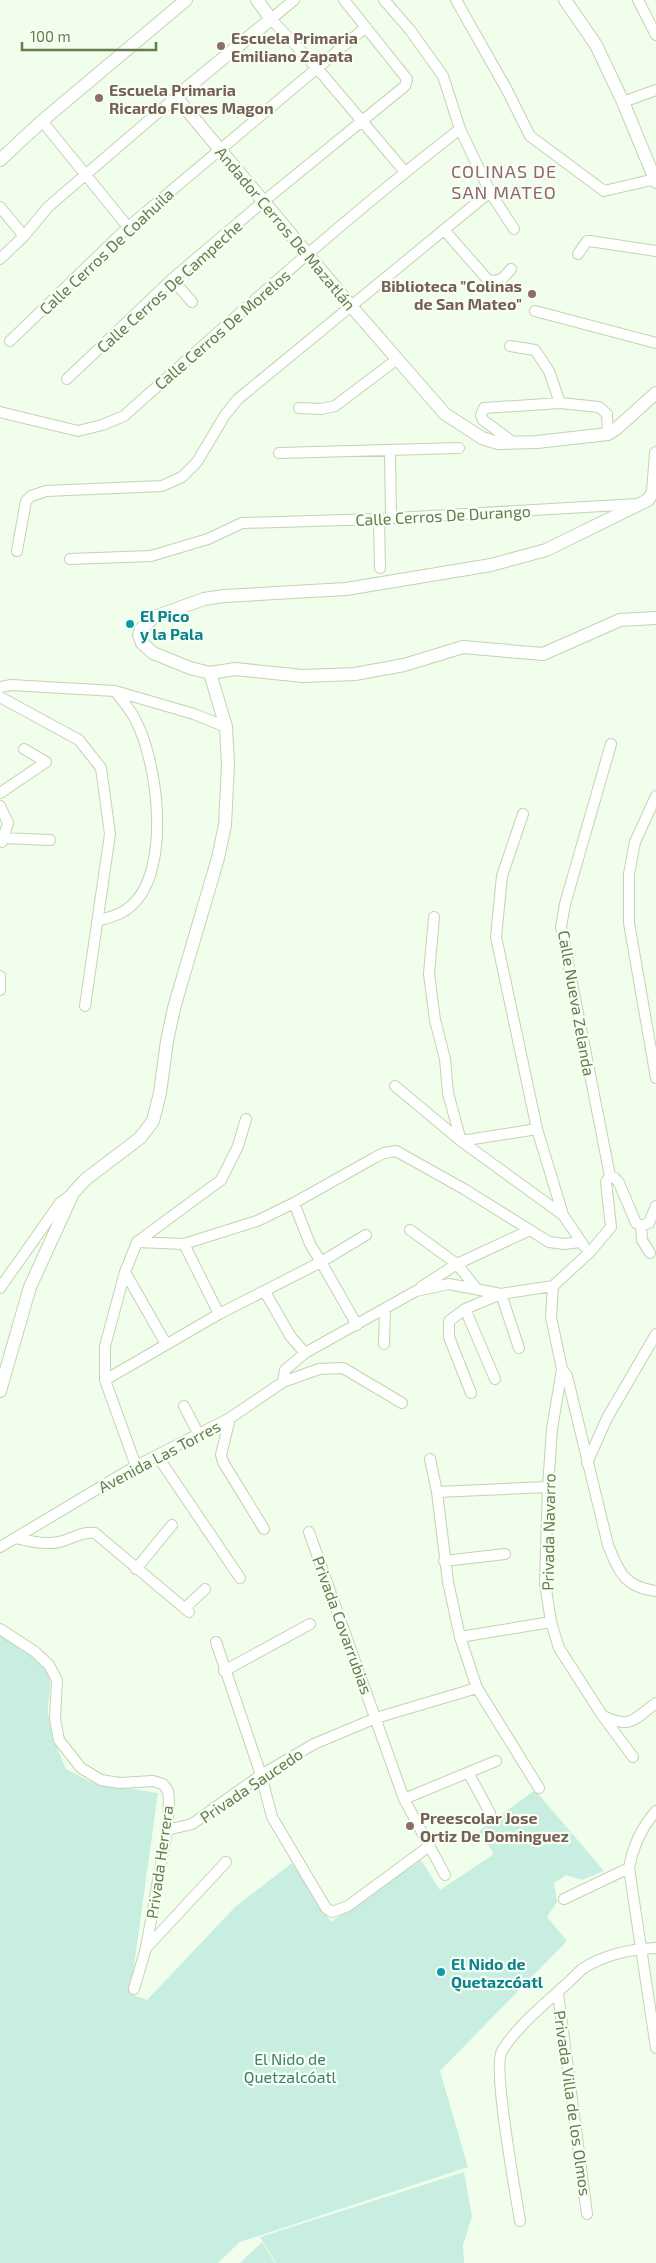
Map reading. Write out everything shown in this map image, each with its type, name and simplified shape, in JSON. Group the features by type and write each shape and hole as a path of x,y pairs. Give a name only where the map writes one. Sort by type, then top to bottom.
{"street":[{"path":"0,160 42,121 186,0"},
{"path":"257,0 271,19 317,68 405,172"},
{"path":"0,259 24,236 48,207 84,175 294,0"},
{"path":"344,0 366,27"},
{"path":"384,0 410,30 443,76 460,129 490,192 514,229"},
{"path":"456,0 507,90 527,130 536,142 604,191 655,180 624,102 596,45 565,0"},
{"path":"638,0 656,35"},
{"name":"Calle Cerros De Coahuila","path":"10,341 128,227 366,27"},
{"name":"Calle Cerros De Campeche","path":"67,380 172,279 361,120 405,86 407,79 366,27"},
{"path":"624,102 656,90"},
{"name":"Andador Cerros De Mazatlán","path":"176,97 350,306 445,414 482,438 498,443 514,443"},
{"path":"42,121 128,227"},
{"name":"Calle Cerros De Morelos","path":"0,412 78,431 102,426 124,416 308,254 405,172 460,129"},
{"path":"17,551 26,502 31,496 46,491 162,486 182,477 197,462 225,415 238,399 490,192"},
{"path":"0,207 24,236"},
{"path":"444,231 488,280 495,282 504,278 511,269"},
{"path":"578,254 590,240 656,251"},
{"path":"172,279 192,302"},
{"path":"535,311 656,342"},
{"path":"510,346 534,350 548,371 560,403"},
{"path":"300,408 322,409 335,406 396,360"},
{"path":"608,434 607,414 603,409 560,403 484,408 481,415 483,420 514,443 608,434 616,429 656,392"},
{"path":"279,453 459,448"},
{"path":"390,451 391,518"},
{"path":"656,453 653,492 643,503 546,550 490,565 346,589 224,596 204,599 154,617 141,629 139,635 142,643 153,653 190,668 210,673 234,669 303,676 355,674 404,665 463,647 543,654 620,620 656,618"},
{"name":"Calle Cerros De Durango","path":"70,559 151,556 208,539 242,523 379,519 643,503"},
{"path":"379,519 380,568"},
{"path":"0,1288 60,1203 86,1179 140,1138 153,1121 160,1093 167,1041 174,1008 218,858 225,826 228,764 226,727 210,673"},
{"path":"0,687 11,685 115,691 194,714 226,727"},
{"path":"97,921 120,915 133,904 145,888 154,864 156,840 153,777 146,745 135,718 115,691"},
{"path":"0,697 78,740 101,768 110,834 85,1006"},
{"name":"Calle Nueva Zelanda","path":"610,1176 561,927 564,904 611,744"},
{"path":"0,793 46,762 24,749"},
{"path":"656,796 635,842 629,874 629,923 656,1078"},
{"path":"0,806 8,823 1,841 50,840"},
{"path":"523,814 502,876 496,937 537,1129 563,1215 580,1242 590,1252"},
{"path":"434,917 429,974 435,1020 445,1059 448,1093 462,1141"},
{"path":"0,976 0,990"},
{"path":"395,1086 462,1141 563,1215"},
{"path":"136,1466 105,1380 105,1346 124,1272 137,1242 221,1180 238,1146 246,1119"},
{"path":"462,1141 537,1129"},
{"path":"137,1242 184,1244 257,1221 294,1203 374,1158 384,1153 396,1151 464,1189 549,1242 564,1244 580,1242"},
{"path":"471,1393 449,1337 449,1321 464,1310 501,1294 553,1286 590,1252 611,1227 606,1182 610,1176 620,1183 636,1223 641,1226"},
{"path":"0,1391 30,1287 73,1193"},
{"path":"294,1203 310,1244 357,1325"},
{"path":"641,1226 649,1223 656,1206"},
{"path":"641,1226 642,1240 650,1253"},
{"path":"410,1230 457,1264 476,1288"},
{"path":"283,1382 284,1370 305,1352 385,1309 457,1264 530,1230"},
{"path":"105,1380 219,1314 321,1262 366,1235"},
{"path":"184,1244 219,1314"},
{"path":"124,1272 166,1344"},
{"path":"416,1291 449,1284 501,1294"},
{"name":"Privada Navarro","path":"553,1286 551,1317 562,1369 552,1430 548,1487 545,1582 550,1622 559,1648 602,1715 633,1757"},
{"path":"265,1292 291,1337 305,1352"},
{"path":"501,1294 518,1348"},
{"path":"384,1344 385,1309"},
{"path":"464,1310 495,1379"},
{"path":"587,1463 607,1418 656,1334"},
{"name":"Avenida Las Torres","path":"0,1546 136,1466 230,1418 283,1382 319,1369 343,1368 402,1402"},
{"path":"562,1369 568,1376 587,1463 608,1545 619,1571 629,1583 644,1590 656,1591"},
{"path":"184,1406 199,1435"},
{"path":"230,1418 221,1456 264,1529"},
{"path":"158,1456 240,1578"},
{"path":"430,1459 437,1492 444,1562 460,1637 477,1688 539,1788"},
{"path":"437,1492 548,1487"},
{"path":"136,1570 172,1525"},
{"path":"15,1538 46,1543 59,1542 87,1532 95,1533 136,1570 187,1610 205,1589"},
{"name":"Privada Covarrubias","path":"309,1532 404,1799 428,1847 445,1875"},
{"path":"444,1562 505,1554"},
{"path":"460,1637 550,1622"},
{"path":"224,1671 310,1624"},
{"name":"Privada Herrera","path":"0,1629 34,1651 49,1665 57,1680 55,1718 59,1740 81,1768 101,1780 120,1784 153,1781 163,1784 168,1791 167,1830 146,1948 134,1989"},
{"path":"216,1642 224,1671 261,1775 272,1817 326,1908 332,1912 348,1906 428,1847"},
{"name":"Privada Saucedo","path":"167,1830 192,1824 261,1775 314,1744 376,1718 477,1688"},
{"path":"602,1715 618,1722 630,1723 656,1703"},
{"path":"404,1799 469,1774 496,1761"},
{"path":"469,1774 490,1813"},
{"path":"656,1811 643,1826 633,1848 629,1868 656,2048"},
{"path":"146,1948 226,1862"},
{"path":"564,1899 629,1868"},
{"path":"520,2220 498,2067 500,2052 515,2033 582,1970 594,1962 642,1949 656,1948"},
{"name":"Privada Villa de los Olmos","path":"558,1993 587,2214"}],"green space":[{"name":"El Nido de Quetzalcóatl","path":"0,1635 30,1654 44,1667 48,1675 50,1682 49,1720 66,1769 93,1783 158,1793 130,1994 147,2000 236,1906 292,1863 331,1922 421,1860 440,1890 494,1854 479,1831 535,1790 604,1871 582,1880 566,1875 554,1883 557,1902 547,1917 567,1941 440,2071 468,2167 240,2242 218,2263 0,2263"},
{"path":"464,2172 472,2216 463,2245 464,2263 276,2263 260,2237"},
{"path":"262,2242 275,2263 240,2263"}],"place":[{"name":"Escuela Primaria Emiliano Zapata","path":"221,46"},
{"name":"Escuela Primaria Ricardo Flores Magon","path":"99,98"},
{"name":"Biblioteca \"Colinas de San Mateo\"","path":"532,294"},
{"name":"El Pico y la Pala","path":"130,624"},
{"name":"Preescolar Jose Ortiz De Dominguez","path":"410,1826"},
{"name":"El Nido de Quetazcóatl","path":"441,1972"}],"district":[{"name":"COLINAS DE SAN MATEO","path":"504,181"}]}
